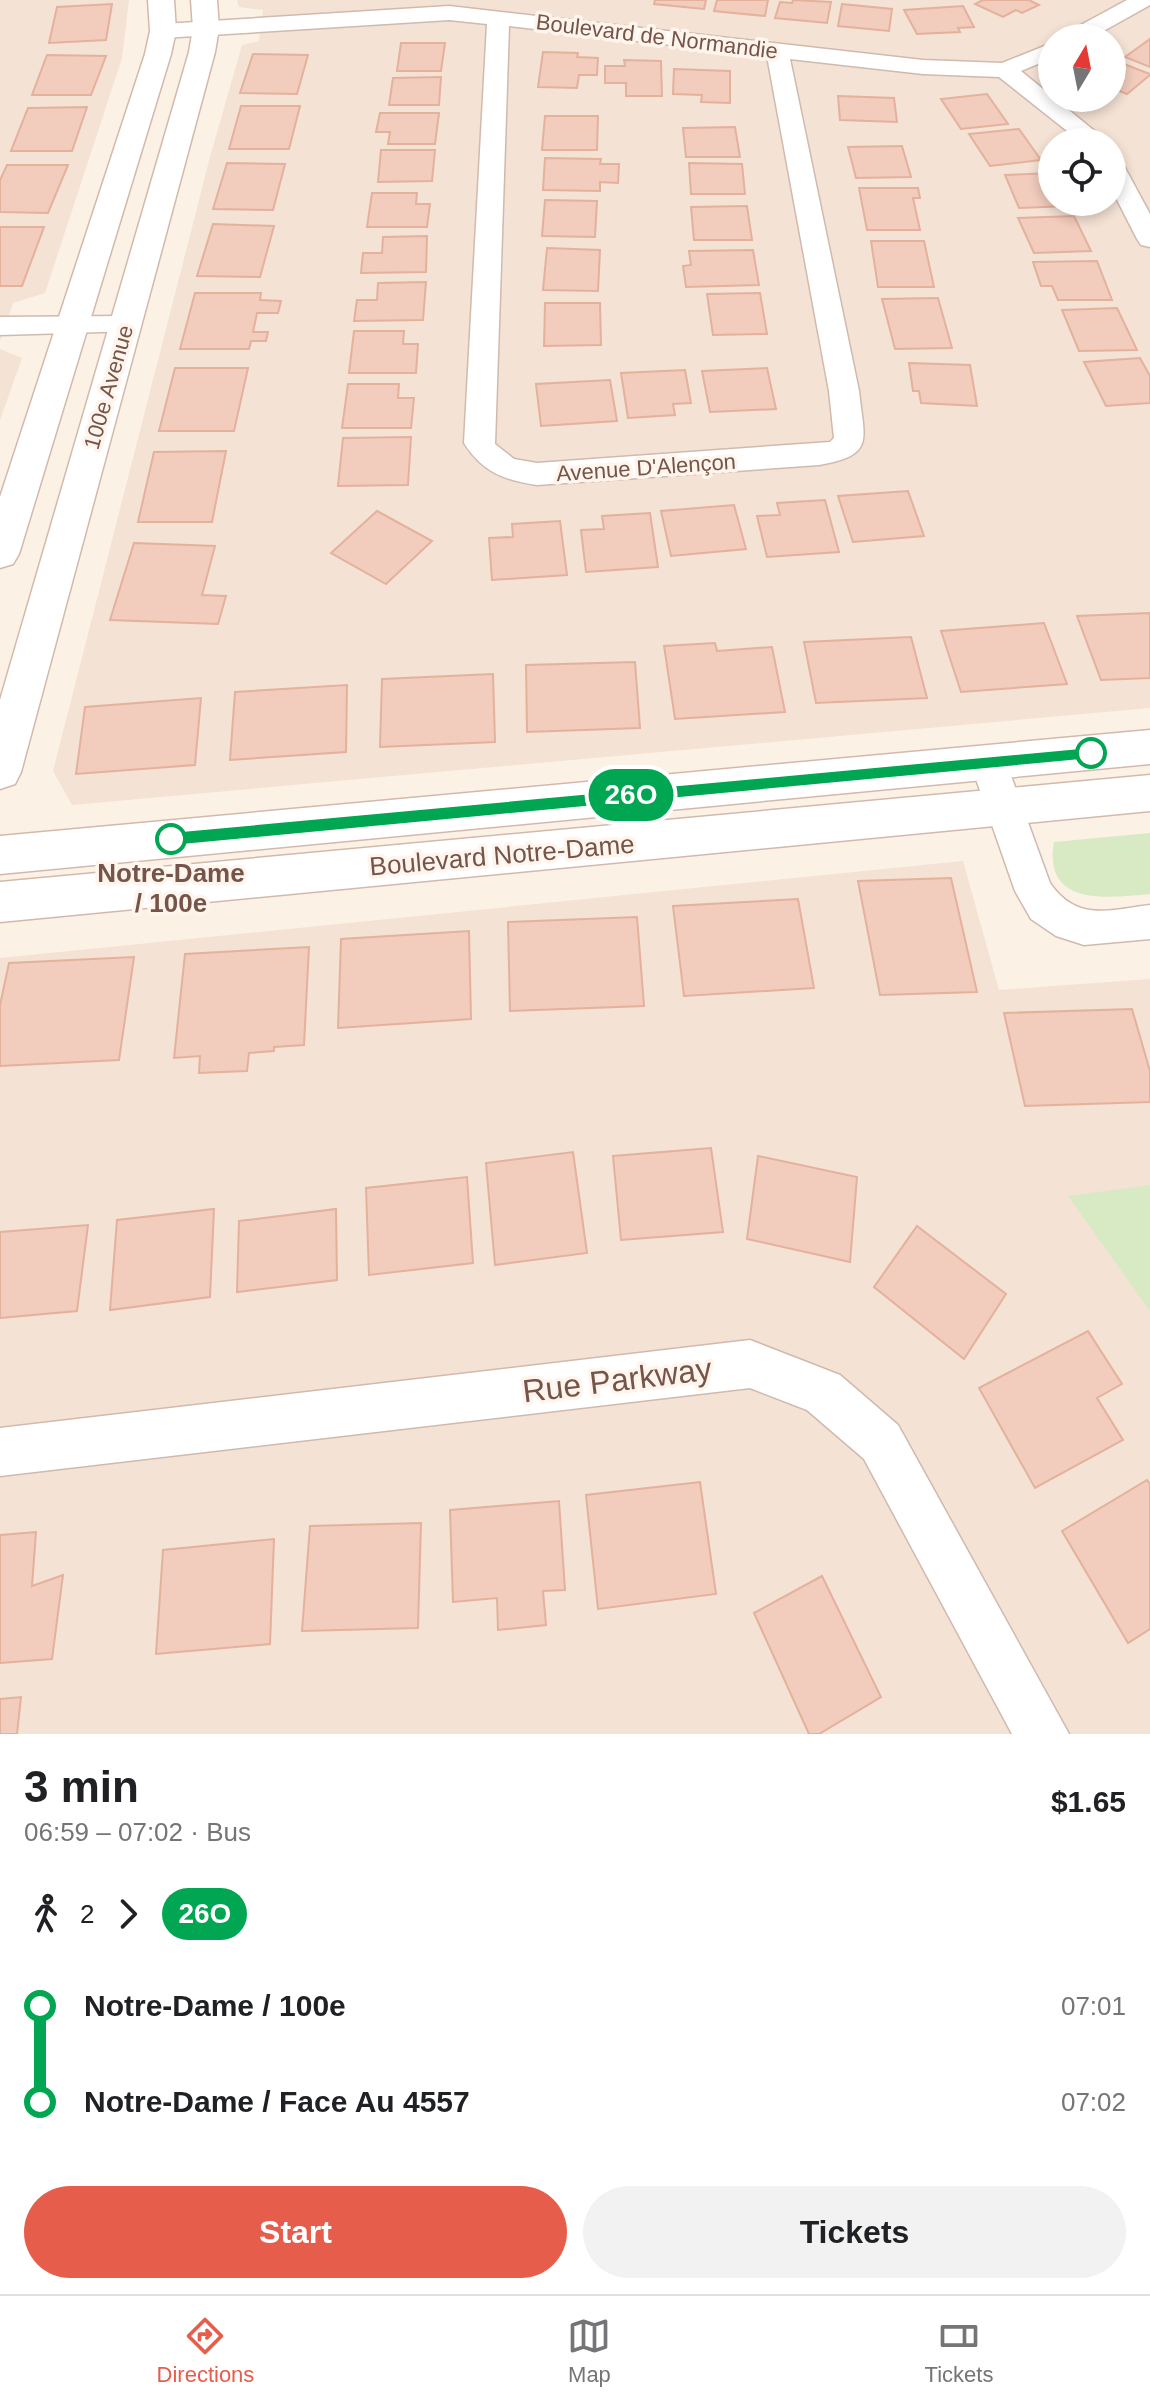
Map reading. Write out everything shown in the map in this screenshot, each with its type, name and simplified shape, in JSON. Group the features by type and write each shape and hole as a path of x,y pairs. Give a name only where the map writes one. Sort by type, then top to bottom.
{"street":[{"name":"100e Avenue","path":"0,554 158,54 163,31 161,0"},
{"name":"100e Avenue","path":"0,772 202,52 206,28 204,0"},
{"path":"1099,24 1143,0"},
{"name":"Boulevard de Normandie","path":"163,31 449,13 923,67 1005,70 1038,56"},
{"name":"Avenue D'Alençon","path":"498,17 479,443 488,459 503,468 537,474 819,455 840,451 849,440 844,391 777,51"},
{"path":"1005,70 1078,128"},
{"path":"1126,193 1150,239"},
{"path":"0,326 125,325"},
{"name":"Boulevard Notre-Dame","path":"0,855 1150,747"},
{"path":"988,762 1034,891 1054,917 1085,928 1150,922"},
{"name":"Boulevard Notre-Dame","path":"0,902 1150,793"},
{"name":"Rue Parkway","path":"0,1452 750,1364 823,1392 881,1442 1042,1734"}],"shaded area":[{"path":"0,0 129,0 122,58 45,293 13,303 0,341"},
{"path":"237,0 1150,0 1150,708 72,805 53,771 210,157 242,45 259,41 263,10 239,7"},
{"path":"0,349 22,358 0,420"},
{"path":"963,861 999,990 1150,979 1150,1734 0,1734 0,958"}],"green space":[{"path":"1150,833 1150,894 1116,897 1082,894 1068,888 1058,878 1053,863 1054,842"},
{"path":"1150,1185 1150,1311 1068,1196"}],"building":[{"path":"655,0 706,0 704,9 654,4"},
{"path":"717,0 768,0 765,16 714,11"},
{"path":"793,0 831,2 827,23 775,18 780,2 792,3"},
{"path":"983,0 1029,0 1039,5 1022,13 1016,10 1003,17 975,4"},
{"path":"112,4 106,40 49,43 57,7"},
{"path":"842,4 892,9 889,31 838,26"},
{"path":"963,6 974,27 958,28 960,32 917,34 904,10"},
{"path":"1150,39 1150,67 1126,56"},
{"path":"401,43 445,43 441,71 397,71"},
{"path":"543,52 578,53 577,57 598,58 597,75 579,75 577,88 538,87"},
{"path":"253,54 308,55 297,94 240,93"},
{"path":"47,55 106,56 91,95 32,95"},
{"path":"624,60 661,61 662,96 626,96 626,83 605,83 605,66 625,66"},
{"path":"1126,65 1150,74 1150,75 1127,94"},
{"path":"674,69 730,71 730,103 701,102 702,95 673,94"},
{"path":"441,77 439,105 389,105 393,78"},
{"path":"987,94 1008,124 961,129 941,99"},
{"path":"838,96 894,98 897,122 840,120"},
{"path":"241,106 300,106 289,149 229,149"},
{"path":"87,107 72,151 11,151 28,108"},
{"path":"380,113 439,113 435,144 388,144 390,132 376,132"},
{"path":"545,116 598,116 597,150 542,150"},
{"path":"735,127 740,157 686,157 683,128"},
{"path":"1019,129 1038,160 990,166 969,134"},
{"path":"902,146 911,177 856,178 848,147"},
{"path":"381,150 435,150 432,181 378,182"},
{"path":"545,158 601,159 600,164 619,164 618,183 600,182 600,191 543,190"},
{"path":"227,163 285,164 273,210 213,209"},
{"path":"689,163 742,164 745,194 691,194"},
{"path":"7,165 68,165 48,213 0,212 0,180"},
{"path":"1038,174 1038,207 1019,208 1005,175"},
{"path":"859,188 918,188 920,198 913,198 920,230 867,230"},
{"path":"372,193 417,193 416,204 430,204 427,227 367,227"},
{"path":"545,200 597,201 595,237 542,236"},
{"path":"747,206 752,240 694,240 691,207"},
{"path":"1074,216 1091,251 1034,253 1018,218"},
{"path":"213,224 274,226 260,277 197,276"},
{"path":"0,227 44,227 22,286 0,286"},
{"path":"427,236 426,272 361,273 363,253 382,253 383,237"},
{"path":"871,241 924,241 934,287 878,287"},
{"path":"547,248 600,250 598,291 543,290"},
{"path":"753,250 759,285 686,287 683,266 691,265 689,251"},
{"path":"1097,261 1112,300 1058,300 1052,286 1041,286 1033,262"},
{"path":"426,282 423,320 354,321 357,300 377,300 378,283"},
{"path":"195,293 261,293 260,300 281,301 278,313 257,313 253,332 268,332 266,341 251,341 249,349 180,349"},
{"path":"760,293 767,334 713,335 707,294"},
{"path":"938,298 952,348 895,349 882,299"},
{"path":"545,303 600,303 601,345 544,346"},
{"path":"1117,308 1137,350 1079,351 1062,310"},
{"path":"354,331 404,331 403,344 418,344 416,373 349,373"},
{"path":"1140,358 1150,376 1150,403 1106,406 1084,362"},
{"path":"909,363 970,365 977,406 921,403 919,391 913,391"},
{"path":"175,368 248,368 234,431 159,431"},
{"path":"767,368 776,409 710,412 702,371"},
{"path":"685,370 691,403 673,404 675,415 628,418 621,373"},
{"path":"610,380 617,421 541,426 536,384"},
{"path":"348,384 399,384 398,398 414,398 411,428 342,428"},
{"path":"411,437 408,485 338,486 343,438"},
{"path":"226,451 212,522 138,522 154,452"},
{"path":"908,491 924,536 853,542 838,496"},
{"path":"825,500 839,552 767,557 757,516 780,515 777,503"},
{"path":"734,505 746,549 671,556 661,511"},
{"path":"377,511 432,541 386,584 331,553"},
{"path":"650,513 658,567 586,572 581,530 604,529 602,516"},
{"path":"560,521 567,575 492,580 489,538 513,537 512,524"},
{"path":"134,543 215,546 202,595 226,596 218,624 110,620"},
{"path":"1150,613 1150,678 1101,680 1077,616"},
{"path":"1044,623 1067,684 961,692 941,631"},
{"path":"911,637 927,698 816,703 804,642"},
{"path":"715,643 717,651 772,647 785,712 675,719 664,646"},
{"path":"635,662 640,728 527,732 526,665"},
{"path":"493,674 495,742 380,747 382,679"},
{"path":"347,685 346,752 230,760 235,692"},
{"path":"201,698 195,765 76,774 85,707"},
{"path":"951,878 977,992 880,995 858,881"},
{"path":"798,899 814,988 684,996 673,906"},
{"path":"637,917 644,1006 510,1011 508,922"},
{"path":"469,931 471,1019 338,1028 341,939"},
{"path":"309,947 304,1045 249,1053 247,1071 199,1073 200,1056 174,1058 185,954"},
{"path":"134,957 119,1060 0,1066 0,1005 9,963"},
{"path":"1132,1009 1150,1071 1150,1102 1025,1106 1004,1013"},
{"path":"711,1148 723,1232 621,1240 613,1156"},
{"path":"573,1152 587,1253 495,1265 486,1163"},
{"path":"758,1156 857,1177 850,1262 747,1239"},
{"path":"467,1177 473,1263 369,1275 366,1188"},
{"path":"214,1209 210,1297 110,1310 117,1220"},
{"path":"336,1209 337,1280 237,1292 239,1221"},
{"path":"88,1225 77,1311 0,1318 0,1232"},
{"path":"917,1226 1006,1294 964,1359 874,1287"},
{"path":"1088,1331 1122,1384 1097,1398 1123,1440 1035,1488 979,1388"},
{"path":"1147,1480 1150,1484 1150,1629 1128,1643 1062,1531"},
{"path":"700,1482 716,1594 598,1609 586,1495"},
{"path":"559,1501 565,1590 543,1591 546,1625 498,1630 497,1598 453,1602 450,1510"},
{"path":"421,1523 418,1628 302,1631 310,1526"},
{"path":"36,1532 32,1586 63,1575 52,1659 0,1663 0,1535"},
{"path":"274,1539 270,1644 156,1654 163,1550"},
{"path":"822,1576 881,1697 819,1734 809,1734 754,1613"},
{"path":"21,1697 17,1734 0,1734 0,1699"}],"bus line":[{"name":"26O","path":"171,839 1091,753"}],"place":[{"name":"Notre-Dame / 100e","path":"171,839"}]}
